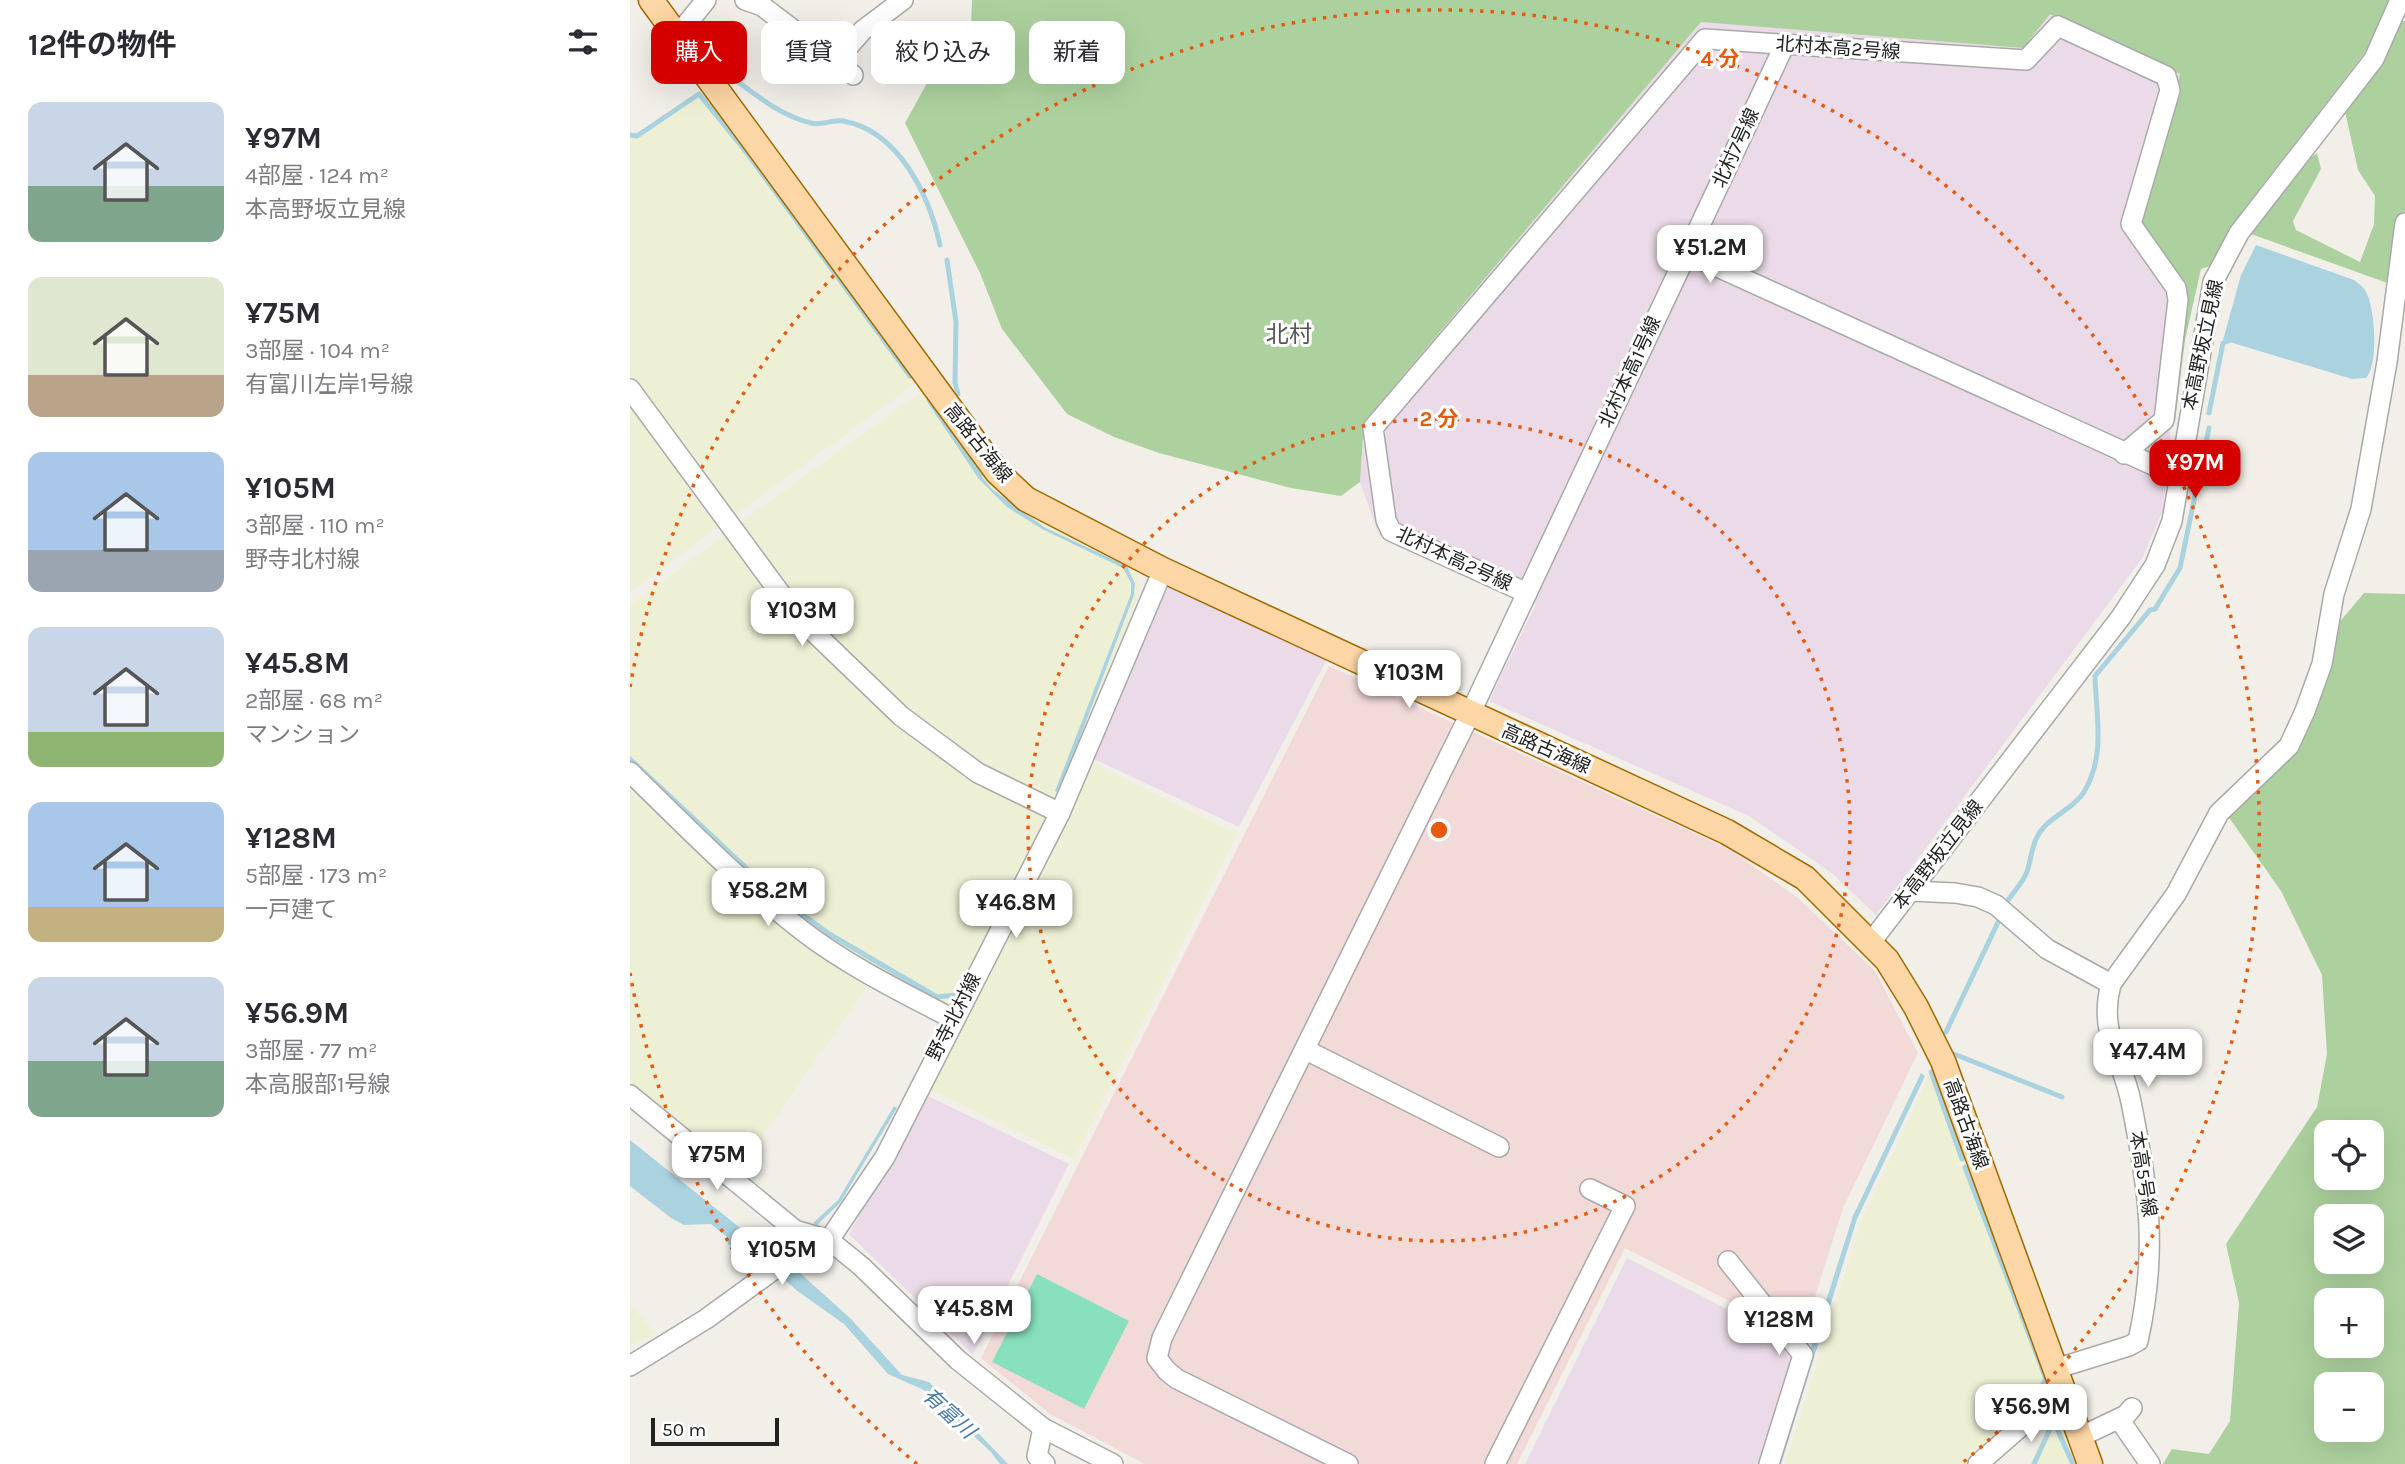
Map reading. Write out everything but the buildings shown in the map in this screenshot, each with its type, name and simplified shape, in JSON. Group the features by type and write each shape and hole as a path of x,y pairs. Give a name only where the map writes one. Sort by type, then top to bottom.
{"main road":[{"name":"高路古海線","path":"651,0 666,21"},
{"name":"高路古海線","path":"712,84 997,472 1026,499 1163,570 1727,832 1805,878 1871,943 1887,960 1916,1007 1943,1060 2090,1464"}],"street":[{"path":"689,21 706,0"},
{"path":"748,1 773,0"},
{"path":"857,37 903,0"},
{"name":"本高野坂立見線","path":"1871,943 2121,617 2155,565 2172,521 2177,476 2213,282 2239,233 2314,132 2374,59 2400,0"},
{"path":"748,1 762,6 782,21"},
{"name":"北村本高2号線","path":"1527,593 1391,531 1385,520 1373,428 1705,39 2026,60 2058,26 2166,76 2170,90 2131,224 2176,288 2176,314 2164,420 2124,454"},
{"name":"北村7号線","path":"1687,253 1784,44"},
{"path":"1910,891 1955,893 1978,897 1996,905 2047,950 2111,984 2176,894 2219,813 2289,746 2322,664 2334,594 2361,509 2387,362 2405,223"},
{"path":"1687,253 2177,476"},
{"name":"北村本高1号線","path":"1348,1464 1177,1379 1157,1358 1162,1338 1470,714 1687,253"},
{"path":"630,389 797,616 912,724 978,773 1060,813"},
{"name":"野寺北村線","path":"829,1240 885,1157 1060,813 1163,570"},
{"path":"630,772 756,892 806,933 865,973 953,1019"},
{"name":"本高5号線","path":"2054,1369 2129,1346 2137,1341 2150,1270 2151,1214 2131,1100 2106,1025 2105,1006 2111,984"},
{"path":"1306,1050 1499,1147"},
{"path":"630,1096 796,1230 829,1240 958,1360 1043,1428 1112,1464"},
{"path":"1495,1464 1625,1206 1590,1189"},
{"path":"630,1366 706,1319 801,1250 829,1240"},
{"path":"1728,1261 1803,1355 1769,1464"},
{"path":"1978,1464 2034,1415 2064,1397"},
{"path":"2080,1437 2125,1413 2154,1464"},
{"path":"1043,1428 1037,1456 1045,1464"}],"shaded area":[{"path":"2049,13 2181,74 2139,215 2175,276 2171,425 2163,510 2143,557 1876,915 1833,874 1749,816 1489,701 1536,604 1379,535 1360,482 1364,422 1701,22 2023,48"},
{"path":"1169,585 1327,659 1239,827 1092,758"},
{"path":"1329,666 1729,849 1798,898 1875,971 1918,1053 1843,1208 1802,1338 1625,1248 1517,1464 1145,1464 1050,1414 981,1358"},
{"path":"926,1095 1069,1164 973,1355 849,1234"},
{"path":"1627,1258 1776,1334 1796,1353 1761,1464 1525,1464"}],"green space":[{"path":"972,0 2391,0 2373,42 2241,213 2214,265 2201,269 2185,340 2175,421 2171,425 2185,286 2142,230 2139,215 2180,74 2050,14 2023,48 1701,22 1364,422 1360,482 1341,496 1291,488 1159,453 1114,437 1067,414 1002,329 980,273 905,123 926,84 1015,84 1015,21 971,21"},
{"path":"2401,21 2405,21 2405,209 2393,285 2248,233 2294,170 2317,153 2321,169 2293,221 2296,230 2360,262 2374,224 2375,196 2358,170 2344,107 2385,52"},
{"path":"703,87 915,377 913,385 732,517 630,382 630,136 639,136"},
{"path":"924,390 995,480 1135,567 1139,576 1138,597 1058,794 1043,799 982,768 931,733 800,614 740,523"},
{"path":"630,400 720,521 718,527 630,592"},
{"path":"726,534 794,622 1045,815 1046,819 956,999 942,1003 871,970 784,908 630,764 630,605"},
{"path":"2364,593 2405,594 2405,1464 2163,1464 2172,1449 2209,1454 2230,1421 2239,1303 2226,1244 2317,1107 2327,1054 2322,975 2281,891 2225,812 2282,758 2331,632"},
{"path":"1088,761 1237,834 1074,1159 928,1089"},
{"path":"630,779 872,980 736,1174 630,1086"},
{"path":"1934,1070 1966,1159 1956,1164 1957,1167 1968,1163 2049,1380 2035,1404 1968,1464 1785,1464 1861,1221 1930,1072"},
{"path":"1037,1274 1129,1321 1084,1409 992,1362"},
{"path":"630,1305 656,1333 630,1346"},
{"path":"2051,1423 2065,1430 2078,1464 2030,1464 2046,1425"}],"water":[{"path":"2256,245 2354,280 2364,289 2372,310 2374,336 2373,361 2366,378 2352,379 2223,340 2241,275"},
{"path":"977,471 992,489 1044,527 1127,566 1135,584 1134,595 1059,793 1055,791 1131,594 1131,583 1123,568 1042,529 1007,507 978,478"},
{"path":"1921,1073 1925,1076 1857,1219 1781,1464 1774,1464 1853,1216"},
{"path":"894,1106 897,1108 840,1203 817,1225 813,1223 838,1200"},
{"name":"有富川","path":"630,1140 764,1247 780,1255 851,1319 902,1375 929,1382 1008,1464 1000,1464 991,1452 924,1390 888,1374 844,1324 796,1290 767,1263 728,1244 727,1237 711,1224 684,1225 671,1218 630,1186"}],"waterway":[{"path":"742,84 788,115 815,124 843,121 863,127 880,138 895,151 919,186 940,245"},
{"path":"630,135 637,136 699,94 747,153 910,376"},
{"path":"947,260 956,322 955,383 958,394"},
{"path":"2209,413 2223,343 2235,338"},
{"path":"929,400 980,476"},
{"path":"2004,906 2026,874 2035,841 2041,830 2079,798 2091,778 2098,735 2095,676 2150,610 2155,609 2180,568 2209,428"},
{"path":"630,759 776,896 831,935 937,997 956,995 958,992"},
{"path":"1946,1032 2001,916"},
{"path":"1954,1054 2062,1097"},
{"path":"1931,1072 1962,1159"},
{"path":"1965,1167 2046,1379 2032,1402 2008,1425"},
{"path":"2034,1464 2050,1429"},
{"path":"2058,1431 2073,1464"}],"district":[{"name":"北村","path":"1289,334"}]}
